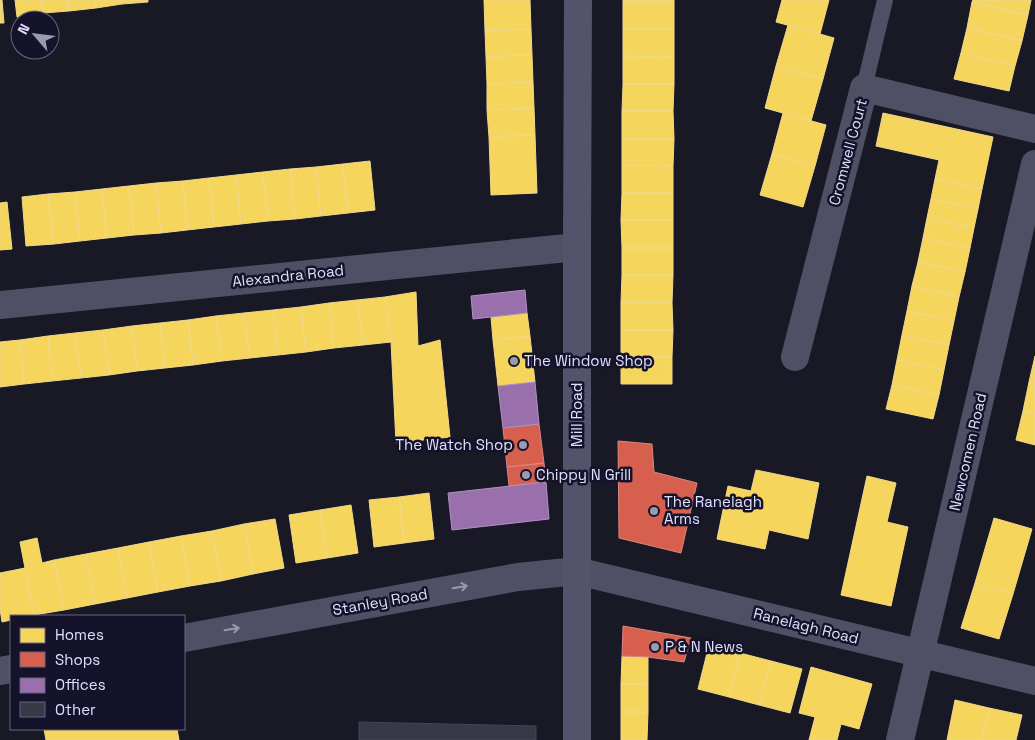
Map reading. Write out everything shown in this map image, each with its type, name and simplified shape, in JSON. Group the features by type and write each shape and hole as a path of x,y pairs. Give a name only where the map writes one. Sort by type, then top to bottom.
{"street":[{"name":"Mill Road","path":"577,740 576,247 578,0"},
{"name":"Cromwell Court","path":"795,357 864,88 1035,129"},
{"name":"Newcomen Road","path":"900,740 1035,164"},
{"name":"Alexandra Road","path":"0,305 576,247"},
{"name":"Ranelagh Road","path":"577,571 1035,681"},
{"name":"Stanley Road","path":"185,638 518,577 577,571"}],"lane":[{"path":"864,88 885,0"}],"building: Homes":[{"path":"0,0 2,0 4,23 0,23"},
{"path":"15,0 42,0 43,10 16,10"},
{"path":"42,0 68,0 69,11 43,10"},
{"path":"68,0 95,0 96,8 69,11"},
{"path":"95,0 121,0 122,4 96,8"},
{"path":"121,0 148,0 148,2 122,4"},
{"path":"484,0 530,0 531,29 485,31"},
{"path":"623,0 674,0 674,2 623,2"},
{"path":"782,0 829,0 820,34 776,22"},
{"path":"973,0 1031,0 1028,15 972,2"},
{"path":"623,2 674,2 674,29 623,29"},
{"path":"972,2 1028,15 1022,41 967,28"},
{"path":"788,25 834,38 823,79 776,66"},
{"path":"967,28 1022,41 1015,66 961,53"},
{"path":"531,29 532,55 486,57 485,31"},
{"path":"623,29 674,29 674,57 623,56"},
{"path":"961,53 1015,66 1009,91 954,79"},
{"path":"532,55 533,82 487,84 486,57"},
{"path":"623,56 674,57 674,84 623,84"},
{"path":"776,66 823,79 811,121 765,108"},
{"path":"533,82 534,108 487,110 487,84"},
{"path":"623,84 674,84 673,111 622,111"},
{"path":"534,108 535,135 489,137 487,110"},
{"path":"622,111 673,111 674,139 622,139"},
{"path":"783,113 826,125 815,166 772,154"},
{"path":"883,113 993,137 982,189 935,179 939,160 876,146"},
{"path":"535,135 537,193 491,195 489,137"},
{"path":"622,139 674,139 673,166 622,165"},
{"path":"772,154 815,166 803,207 760,195"},
{"path":"370,161 375,210 348,213 343,164"},
{"path":"343,164 348,213 321,216 316,167"},
{"path":"622,165 673,166 673,193 622,193"},
{"path":"316,167 321,216 295,219 290,169"},
{"path":"290,169 295,219 268,221 263,172"},
{"path":"263,172 268,221 241,224 236,175"},
{"path":"236,175 241,224 214,227 209,178"},
{"path":"209,178 214,227 187,230 183,181"},
{"path":"935,179 982,189 978,209 931,199"},
{"path":"183,181 187,230 161,233 156,183"},
{"path":"156,183 161,233 134,235 129,186"},
{"path":"129,186 134,235 107,238 102,189"},
{"path":"102,189 107,238 80,241 75,192"},
{"path":"75,192 80,241 54,244 48,194"},
{"path":"622,193 673,193 673,220 621,220"},
{"path":"48,194 54,244 26,246 22,197"},
{"path":"931,199 978,209 974,228 927,218"},
{"path":"7,202 12,249 0,250 0,203"},
{"path":"927,218 974,228 970,248 923,238"},
{"path":"621,220 673,220 673,248 622,248"},
{"path":"923,238 970,248 965,272 918,262"},
{"path":"622,248 673,248 673,275 622,275"},
{"path":"918,262 965,272 959,297 912,286"},
{"path":"622,275 673,275 672,303 621,302"},
{"path":"912,286 959,297 954,321 907,311"},
{"path":"416,292 418,346 440,340 450,437 396,443 391,342 385,297"},
{"path":"385,297 391,342 363,345 357,300"},
{"path":"357,300 363,345 334,348 329,303"},
{"path":"621,302 672,303 673,330 621,330"},
{"path":"329,303 334,348 306,352 301,307"},
{"path":"301,307 306,352 278,355 273,310"},
{"path":"273,310 278,355 250,358 244,313"},
{"path":"907,311 954,321 949,345 902,335"},
{"path":"244,313 250,358 222,361 216,316"},
{"path":"527,313 530,336 493,340 491,317"},
{"path":"216,316 222,361 193,365 188,320"},
{"path":"188,320 193,365 165,368 160,323"},
{"path":"160,323 165,368 137,371 132,326"},
{"path":"132,326 137,371 109,375 103,330"},
{"path":"103,330 109,375 81,378 75,333"},
{"path":"621,330 673,330 672,357 621,357"},
{"path":"75,333 81,378 52,381 48,336"},
{"path":"902,335 949,345 944,370 897,360"},
{"path":"48,336 52,381 24,384 20,340"},
{"name":"The Window Shop","path":"530,336 535,382 498,386 493,340"},
{"path":"20,340 24,384 0,387 0,342"},
{"path":"1035,356 1035,383 1029,382"},
{"path":"621,357 672,357 672,384 621,384"},
{"path":"897,360 944,370 939,395 892,385"},
{"path":"1029,382 1035,383 1035,414 1023,411"},
{"path":"892,385 939,395 933,419 886,409"},
{"path":"1023,411 1035,414 1035,445 1016,440"},
{"path":"756,470 819,483 808,539 769,530 765,549 717,539 728,486 751,491"},
{"path":"867,476 896,483 887,522 908,527 891,606 841,595"},
{"path":"429,493 434,539 404,543 399,497"},
{"path":"399,497 404,543 374,547 369,500"},
{"path":"351,505 358,553 327,558 320,510"},
{"path":"320,510 327,558 296,563 289,515"},
{"path":"994,518 1032,529 1013,594 975,583"},
{"path":"275,519 284,568 253,574 244,524"},
{"path":"244,524 253,574 221,581 212,531"},
{"path":"212,531 221,581 190,586 181,536"},
{"path":"181,536 190,586 158,592 149,542"},
{"path":"37,538 42,563 54,560 64,610 34,615 20,542"},
{"path":"149,542 158,592 127,598 118,548"},
{"path":"118,548 127,598 95,604 86,554"},
{"path":"86,554 95,604 64,610 54,560"},
{"path":"25,568 34,615 10,615 10,620 2,622 0,573"},
{"path":"975,583 1013,594 999,639 961,628"},
{"path":"709,645 740,653 729,697 698,689"},
{"path":"740,653 771,661 759,705 729,697"},
{"path":"622,656 648,657 648,684 621,684"},
{"path":"771,661 802,669 790,713 759,705"},
{"path":"811,667 872,684 859,729 841,724 837,740 809,740 815,717 799,713"},
{"path":"621,684 648,684 648,712 621,712"},
{"path":"955,700 989,708 982,740 947,740"},
{"path":"989,708 1022,715 1016,740 982,740"},
{"path":"621,712 648,712 647,740 621,740"},
{"path":"44,730 177,730 179,740 46,740"}],"building: Shops":[{"name":"The Watch Shop","path":"539,424 544,463 507,467 503,428"},
{"name":"The Ranelagh Arms","path":"618,441 652,444 654,472 697,483 681,553 619,538"},
{"name":"Chippy N Grill","path":"544,463 546,482 509,486 507,467"},
{"name":"P & N News","path":"623,626 691,638 684,662 648,657 622,656"}],"building: Offices":[{"path":"525,290 527,313 473,319 471,296"},
{"path":"535,382 539,424 503,428 498,386"},
{"path":"546,482 549,519 452,530 448,493"}],"building: Other":[{"path":"359,722 536,726 536,740 359,740"}],"place":[{"name":"The Window Shop","path":"514,361"},
{"name":"The Watch Shop","path":"523,445"},
{"name":"Chippy N Grill","path":"526,475"},
{"name":"The Ranelagh Arms","path":"654,511"},
{"name":"P & N News","path":"655,647"}]}
